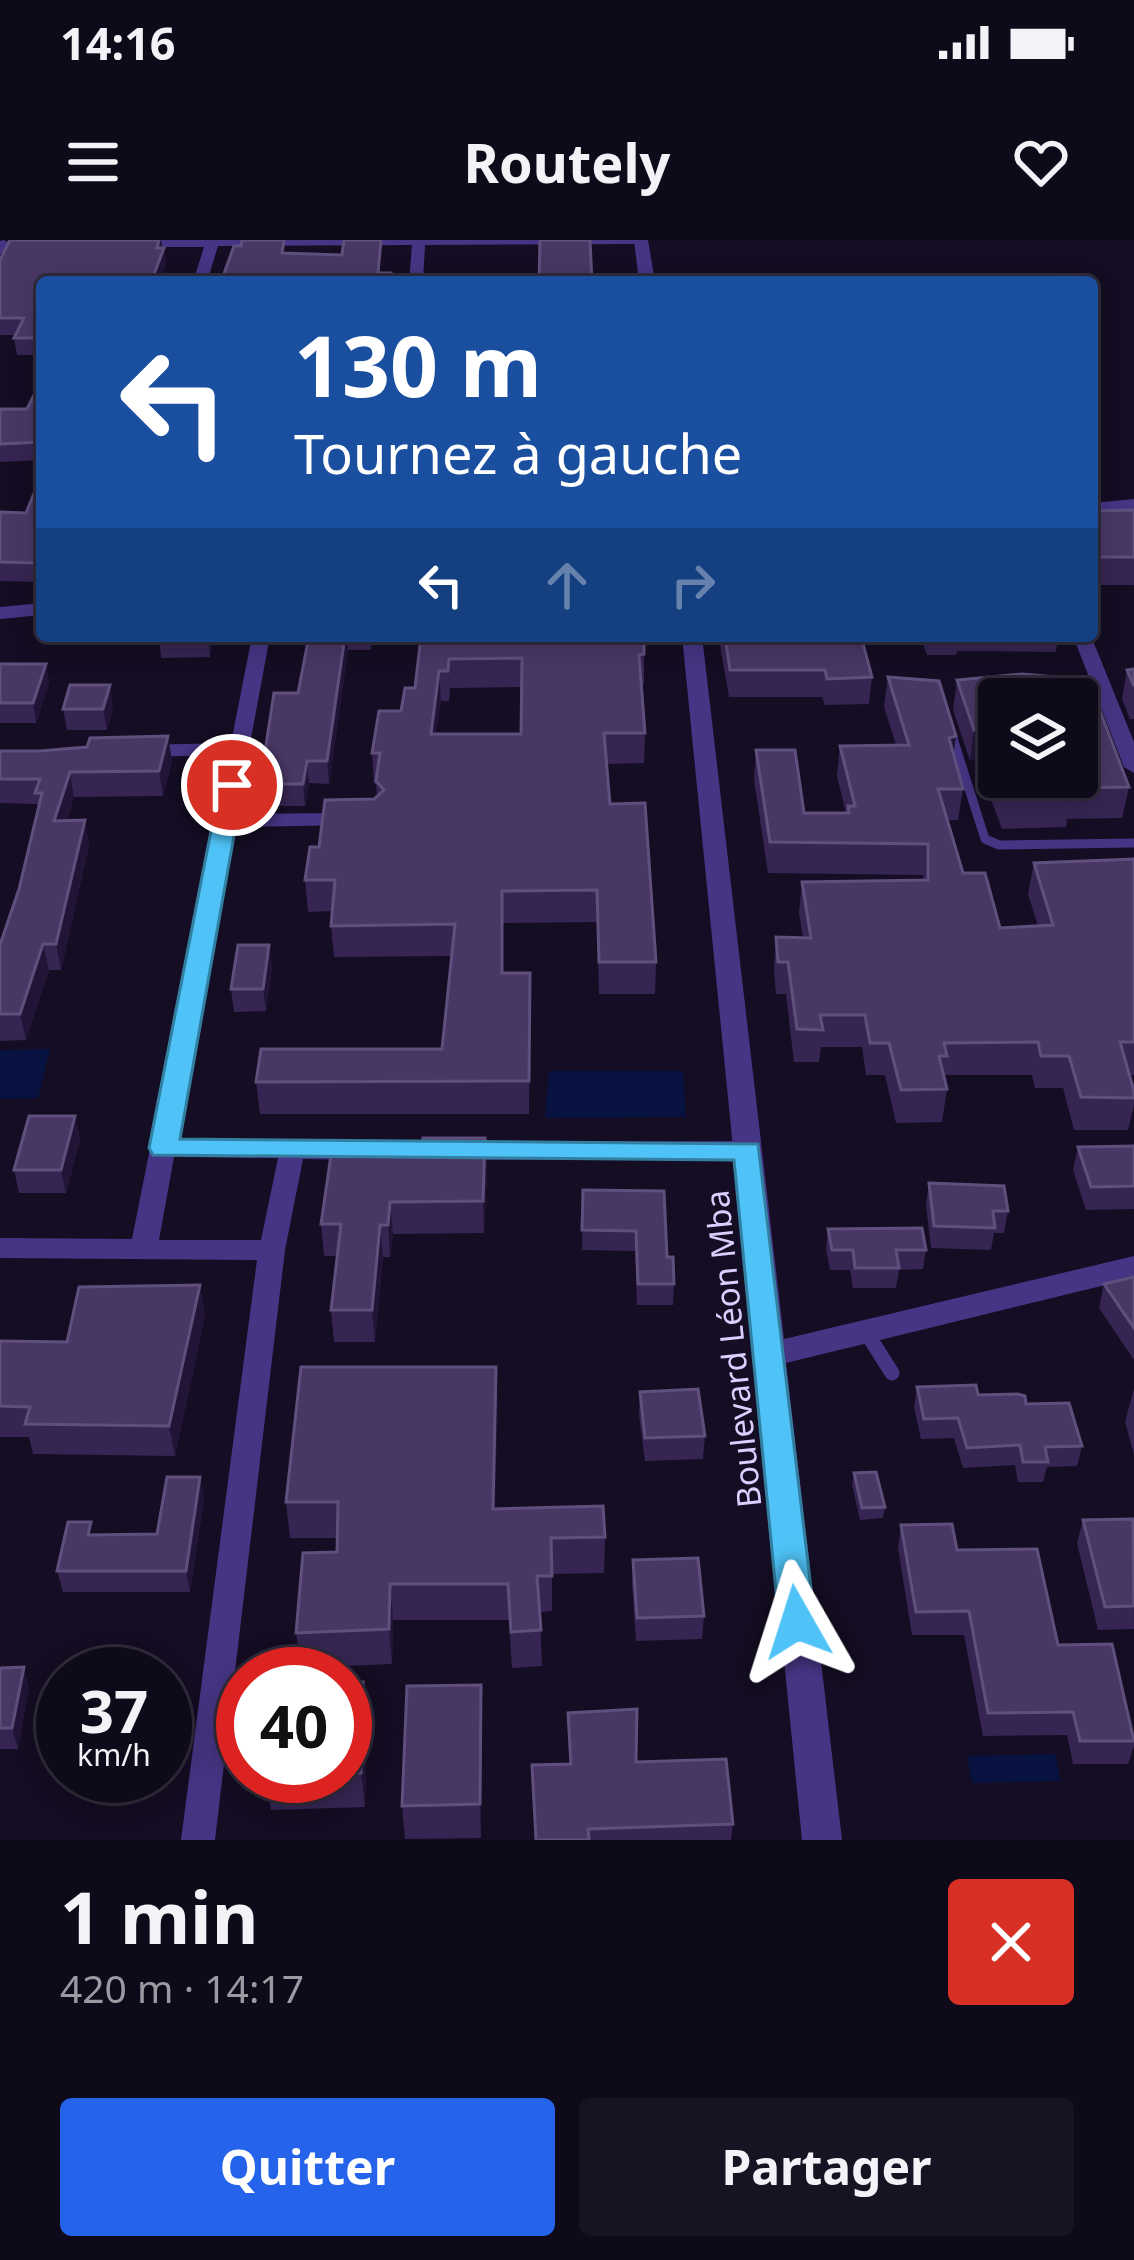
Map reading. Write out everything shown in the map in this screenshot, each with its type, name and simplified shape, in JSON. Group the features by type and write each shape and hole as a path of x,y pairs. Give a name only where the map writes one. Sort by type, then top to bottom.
{"street":[{"path":"119,243 640,240 646,276"},
{"path":"416,276 418,241"},
{"path":"202,276 212,243"},
{"path":"1,246 27,244"},
{"path":"1098,509 1134,506"},
{"path":"0,614 36,610"},
{"path":"144,1248 260,642"},
{"name":"Boulevard Léon Mba","path":"693,642 822,1840"},
{"path":"1084,642 1134,767"},
{"path":"119,751 239,749"},
{"path":"224,821 371,819"},
{"path":"164,1148 383,1151"},
{"path":"428,1151 748,1150"},
{"path":"198,1840 272,1250 292,1151"},
{"path":"0,1248 272,1250"},
{"path":"769,1355 1134,1267"}],"lane":[{"path":"944,711 985,839 999,845 1134,843"},
{"path":"866,1331 892,1373"}],"shaded area":[{"path":"50,1049 38,1098 0,1099 0,1050"},
{"path":"549,1071 683,1071 686,1117 545,1118"},
{"path":"1055,1754 1061,1781 972,1783 967,1756"}],"building":[{"path":"10,240 159,240 157,248 164,248 153,276 36,276 36,338 14,338 24,318 0,318 0,260"},
{"path":"242,240 284,240 282,253 342,255 344,240 381,240 378,273 391,276 223,276 234,246 241,246"},
{"path":"540,240 590,240 592,276 539,276"},
{"path":"36,391 36,442 0,444 0,409 27,409"},
{"path":"36,488 36,561 0,562 0,512 26,513"},
{"path":"1134,510 1134,557 1098,557 1098,511"},
{"path":"308,642 344,642 327,761 307,761 303,784 260,784 274,693 298,693"},
{"path":"420,642 644,642 644,654 639,655 645,733 604,733 610,804 645,803 656,962 599,962 597,890 502,891 502,973 530,973 529,1081 256,1082 261,1049 442,1049 455,924 331,926 335,880 305,880 310,847 319,847 325,800 374,799 384,790 376,781 380,753 372,753 379,711 401,711 405,688 415,688","holes":["522,658 521,734 431,734 439,671 448,671 449,659"]},
{"path":"726,642 863,642 872,677 827,679 825,670 730,670"},
{"path":"0,664 46,664 33,703 0,703"},
{"path":"1022,674 1068,678 979,678"},
{"path":"888,677 939,681 956,736 949,738 963,789 938,789 963,873 985,873 1000,928 1053,925 1034,863 1134,859 1134,1042 1120,1042 1134,1098 1081,1097 1069,1056 1041,1056 1038,1042 944,1043 947,1056 939,1056 947,1089 901,1090 889,1043 870,1043 865,1015 820,1015 823,1030 797,1029 788,962 778,962 776,937 811,938 802,882 928,880 928,844 770,842 756,750 795,750 804,813 849,813 848,806 855,806 840,746 909,745"},
{"path":"978,678 978,729 974,730 957,680"},
{"path":"70,685 110,685 103,709 63,709"},
{"path":"1098,706 1129,787 1098,788"},
{"path":"168,736 159,771 70,772 54,821 85,820 56,944 43,944 20,1014 0,1014 0,945 42,793 35,793 40,779 0,779 0,751 87,747 90,738"},
{"path":"238,945 269,945 263,989 231,989"},
{"path":"29,1116 75,1116 61,1170 14,1170"},
{"path":"423,1138 485,1138 483,1201 390,1202 388,1225 380,1225 372,1310 331,1310 341,1224 321,1224 332,1148 422,1149"},
{"path":"1134,1146 1134,1186 1091,1187 1078,1147"},
{"path":"929,1183 1004,1186 1008,1211 993,1211 995,1228 934,1226"},
{"path":"583,1190 664,1191 667,1257 673,1257 674,1284 638,1284 636,1231 582,1230"},
{"path":"922,1228 926,1250 896,1250 899,1268 855,1268 853,1250 832,1250 828,1229"},
{"path":"1134,1277 1134,1328 1104,1284"},
{"path":"200,1285 169,1426 25,1424 30,1407 0,1406 0,1341 67,1342 79,1287"},
{"path":"301,1367 496,1367 493,1509 603,1506 605,1537 551,1538 552,1576 537,1576 541,1630 511,1632 508,1584 390,1584 389,1629 296,1633 303,1553 337,1552 338,1502 286,1502"},
{"path":"976,1385 978,1395 1018,1394 1025,1396 1026,1404 1069,1403 1082,1446 1045,1447 1048,1462 1023,1462 1020,1445 967,1448 958,1418 924,1419 917,1387"},
{"path":"698,1389 705,1436 645,1438 640,1392"},
{"path":"876,1472 885,1507 862,1508 854,1473"},
{"path":"167,1477 200,1477 186,1571 57,1571 68,1522 91,1522 88,1535 157,1534"},
{"path":"1133,1519 1134,1606 1105,1607 1083,1520"},
{"path":"952,1524 957,1550 1037,1549 1058,1645 1112,1644 1134,1741 1080,1741 1073,1712 988,1713 969,1611 916,1612 901,1525"},
{"path":"698,1558 704,1616 637,1618 633,1560"},
{"path":"24,1667 12,1728 0,1728 0,1668"},
{"path":"481,1685 480,1804 402,1806 407,1686"},
{"path":"637,1709 636,1762 726,1759 733,1824 588,1829 589,1840 536,1840 532,1765 571,1764 568,1713"}],"route":[{"path":"232,785 164,1148 748,1150 797,1622"}]}
